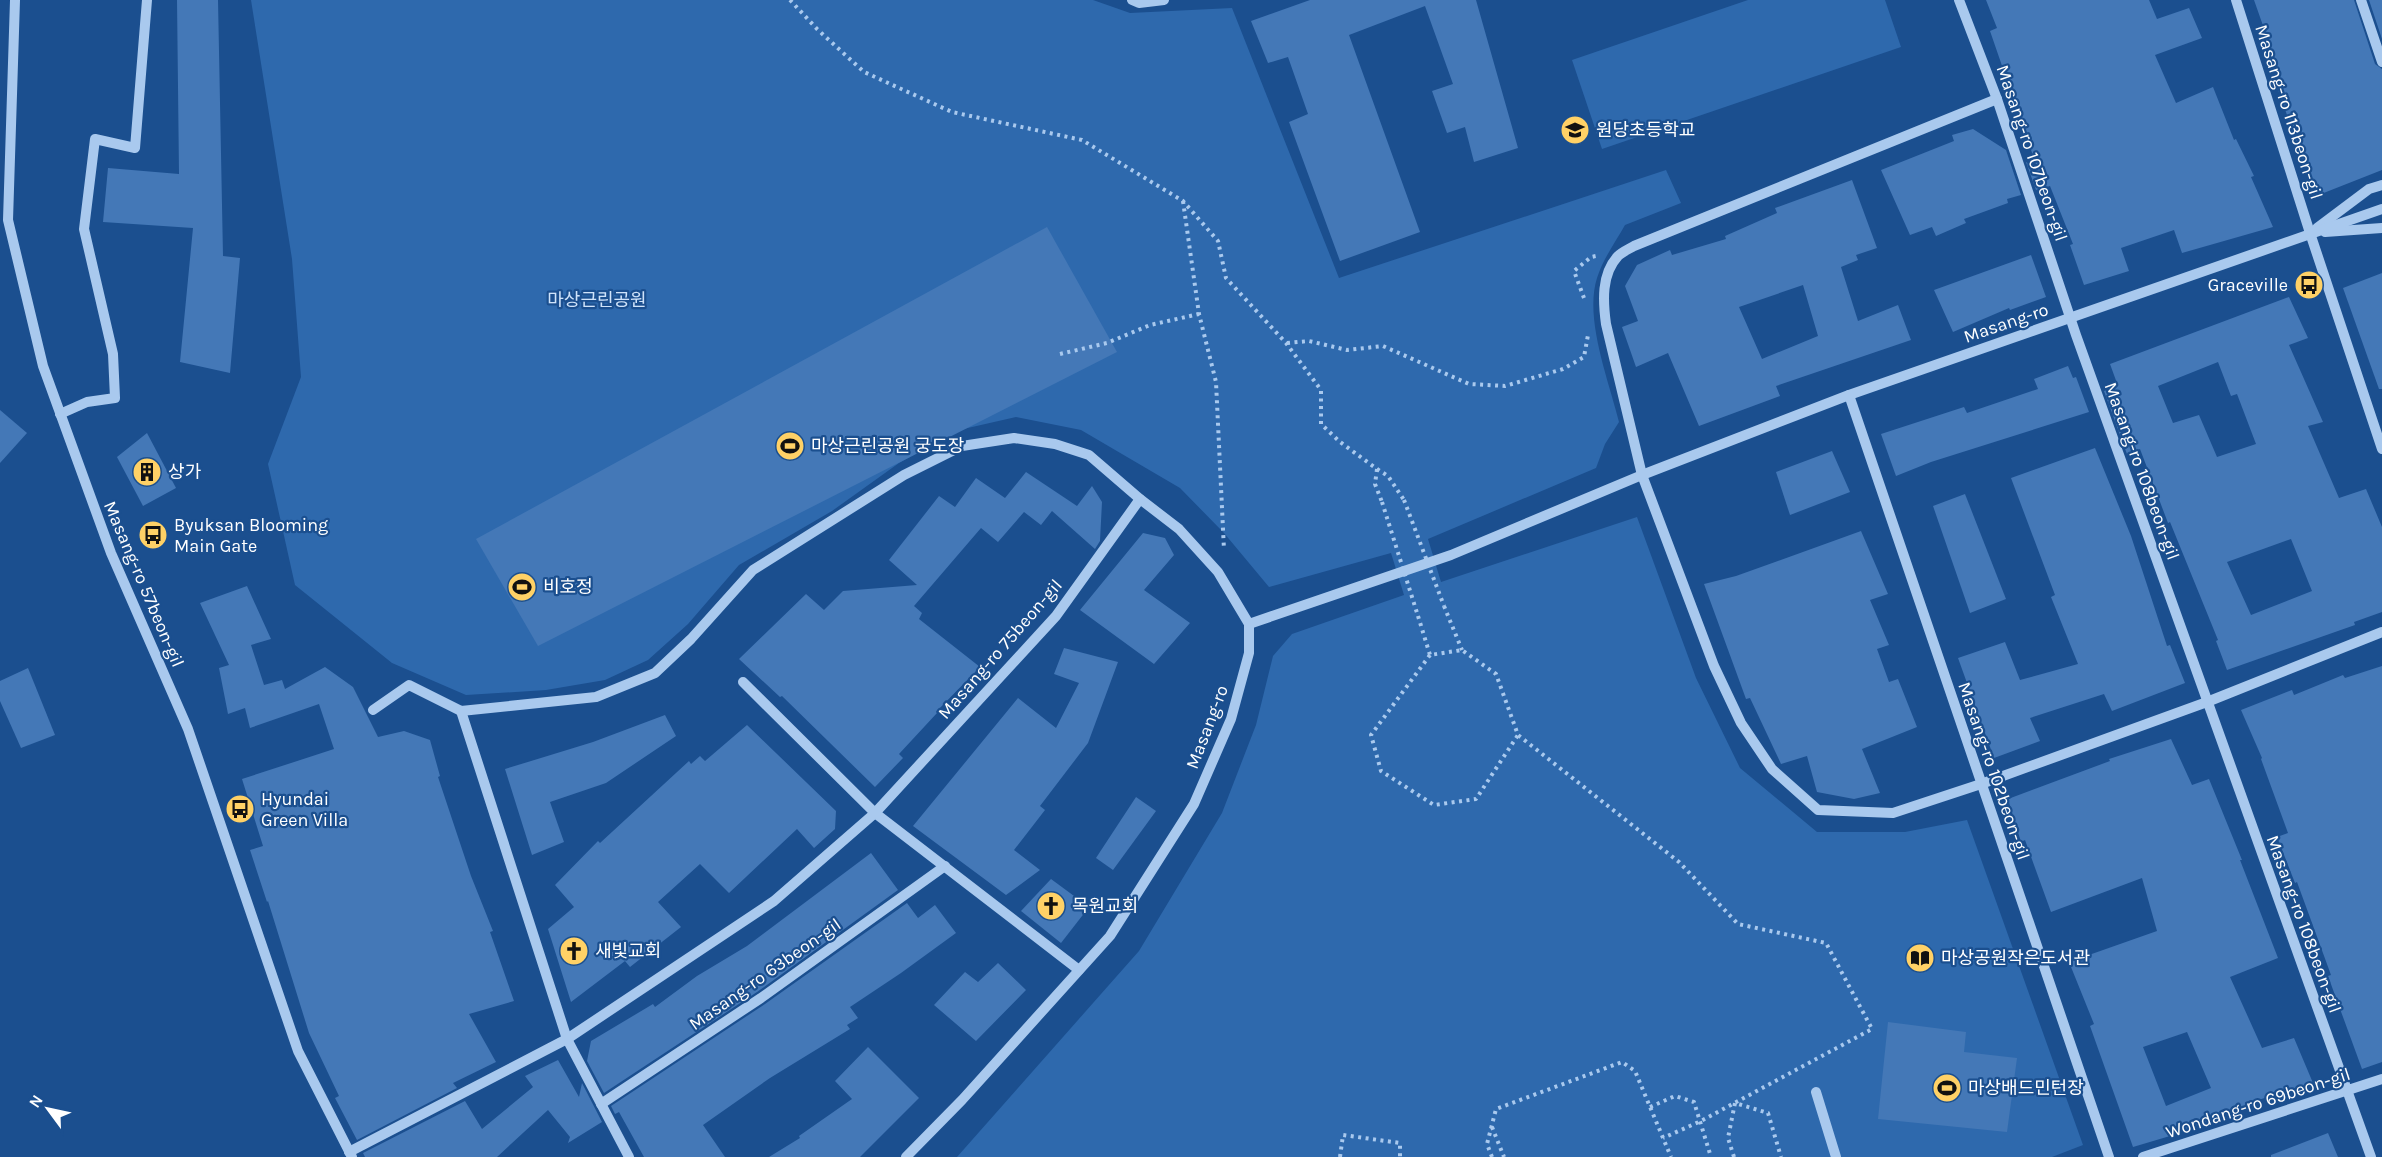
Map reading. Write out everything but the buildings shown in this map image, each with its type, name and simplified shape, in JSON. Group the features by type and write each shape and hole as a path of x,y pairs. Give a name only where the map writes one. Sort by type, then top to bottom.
{"street":[{"name":"Masang-ro 57beon-gil","path":"15,0 8,220 43,366 111,553 188,729 298,1051 351,1154"},
{"path":"60,414 87,402 115,398 113,354 84,230 95,140 135,148 147,0"},
{"path":"1132,0 1139,3 1164,0"},
{"name":"Masang-ro 107beon-gil","path":"1959,0 1997,99 2071,318"},
{"name":"Masang-ro 113beon-gil","path":"2236,0 2382,449"},
{"path":"2361,0 2382,63"},
{"path":"1997,99 1662,234 1618,255 1609,269 1605,285 1604,313 1642,475 1714,666 1740,723 1772,769 1818,810 1893,813 1982,784 2207,702 2382,632"},
{"path":"2310,233 2368,189 2382,185"},
{"name":"Masang-ro","path":"906,1157 962,1100 1110,936 1194,804 1231,719 1249,652 1249,624 1451,555 1642,475 1850,395 2382,209"},
{"path":"2310,233 2382,228"},
{"name":"Masang-ro 108beon-gil","path":"2071,318 2372,1157"},
{"name":"Masang-ro 102beon-gil","path":"1850,395 2109,1157"},
{"path":"373,710 410,685 461,711 596,697 655,673 692,639 753,570 904,475 962,446 1014,438 1055,444 1089,455 1179,529 1218,572 1249,624"},
{"name":"Masang-ro 75beon-gil","path":"875,813 1056,616 1140,499"},
{"path":"743,682 875,813 1079,970"},
{"path":"461,711 567,1039 629,1157"},
{"path":"351,1154 567,1039 774,901 875,813"},
{"name":"Masang-ro 63beon-gil","path":"601,1104 761,998 945,867"},
{"name":"Wondang-ro 69beon-gil","path":"2143,1157 2348,1092 2382,1079"},
{"path":"1816,1092 1836,1157"}],"path":[{"path":"790,0 817,29 864,72 952,112 1082,140 1183,201 1218,241 1226,278 1287,343 1321,390 1321,424 1340,442 1388,476 1404,500 1462,650 1496,674 1518,735 1679,862 1738,924 1826,943 1872,1029 1701,1121 1663,1138"},
{"path":"1183,201 1199,314 1216,382 1225,554"},
{"path":"1585,302 1574,272 1591,257 1618,255"},
{"path":"1060,354 1107,343 1150,325 1199,314"},
{"path":"1287,343 1309,341 1347,350 1383,346 1470,384 1505,386 1563,369 1584,357 1588,331"},
{"path":"1377,469 1374,484 1382,502 1430,655"},
{"path":"1462,650 1430,655 1371,735 1381,771 1434,805 1476,799 1518,735"},
{"path":"1492,1157 1487,1144 1496,1109 1622,1062 1635,1071 1671,1157"},
{"path":"1650,1107 1675,1096 1694,1102 1712,1157"},
{"path":"1734,1157 1728,1138 1735,1103"},
{"path":"1735,1103 1768,1113 1781,1157"},
{"path":"1492,1127 1504,1157"},
{"path":"1340,1157 1343,1135 1400,1143 1400,1157"}],"green space":[{"name":"마상근린공원","path":"251,0 1093,0 1130,13 1232,8 1339,278 1666,170 1681,203 1625,225 1606,257 1597,278 1594,294 1596,331 1619,422 1605,444 1596,468 1428,539 1441,582 1637,517 1696,678 1740,768 1817,832 1905,832 1967,820 2083,1145 2052,1157 957,1157 1139,951 1222,813 1256,725 1273,656 1292,634 1404,595 1391,553 1269,587 1224,533 1180,488 1081,430 1016,417 959,430 899,463 832,511 739,565 688,624 648,660 605,680 546,690 466,695 392,663 295,585 268,464 301,377 292,259"},
{"path":"1748,0 1885,0 1901,47 1602,149 1572,60"}],"place":[{"name":"원당초등학교","path":"1575,130"},
{"name":"Graceville","path":"2309,285"},
{"name":"마상근린공원 궁도장","path":"790,446"},
{"name":"상가","path":"147,472"},
{"name":"Byuksan Blooming Main Gate","path":"153,535"},
{"name":"비호정","path":"522,587"},
{"name":"Hyundai Green Villa","path":"240,809"},
{"name":"목원교회","path":"1051,906"},
{"name":"새빛교회","path":"574,951"},
{"name":"마상공원작은도서관","path":"1920,958"},
{"name":"마상배드민턴장","path":"1947,1088"}]}
